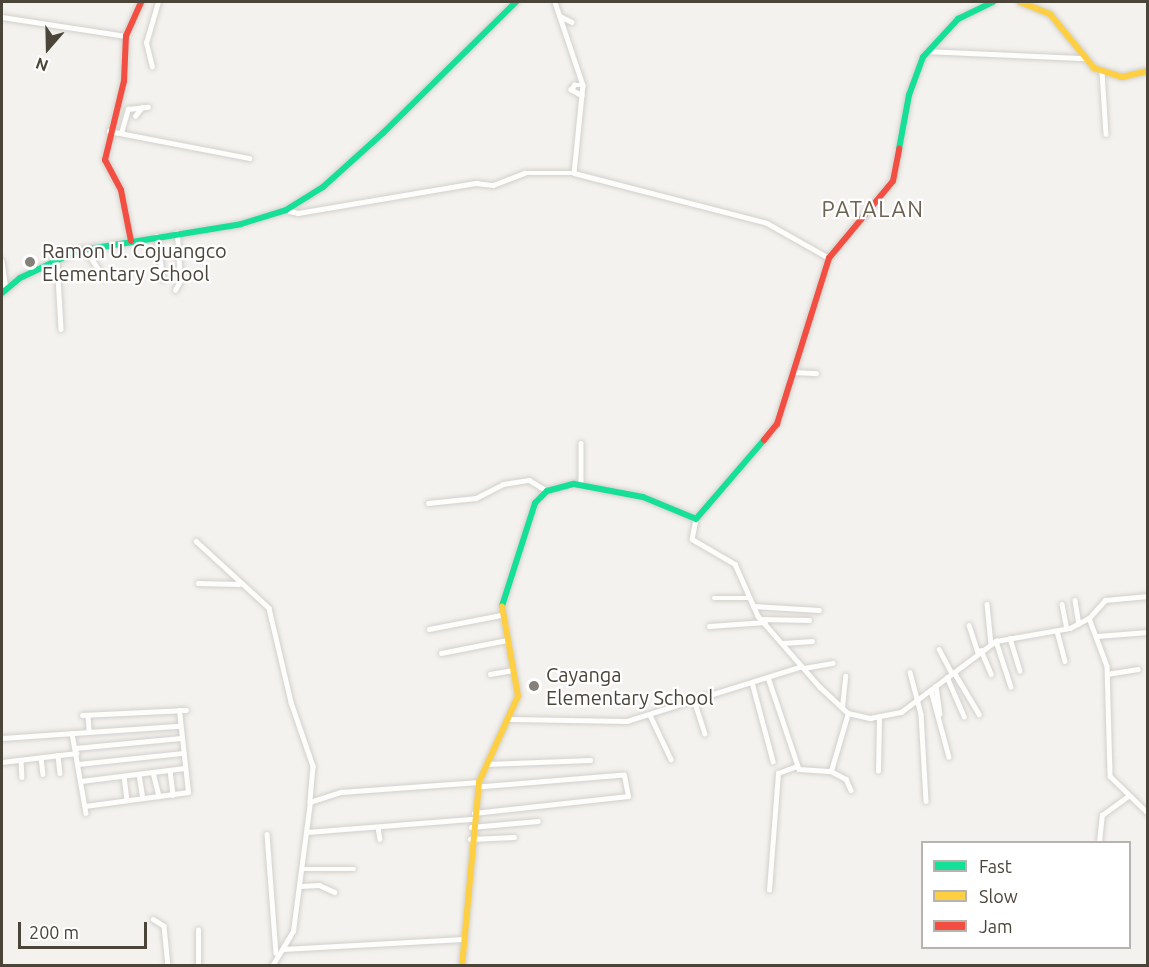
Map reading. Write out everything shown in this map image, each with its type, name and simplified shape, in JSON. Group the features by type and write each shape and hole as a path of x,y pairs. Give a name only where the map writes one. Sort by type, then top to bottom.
{"street":[{"path":"131,241 121,190 106,169 109,131 124,81 126,36 141,2"},
{"path":"152,67 146,43 158,2"},
{"path":"2,261 4,291 57,259 85,249 241,224 286,210 322,187 383,133 516,2"},
{"path":"555,2 583,85 574,173"},
{"path":"993,2 958,19 927,51 909,95 893,181 829,258 795,372 775,428 696,519 692,539 732,561 753,606 763,621 803,667 848,713 879,718 916,702 993,643 1067,629 1089,618 1108,599 1148,596"},
{"path":"1020,2 1050,14 1083,58 1102,72 1122,77 1148,71"},
{"path":"560,16 572,22"},
{"path":"2,17 126,36"},
{"path":"927,51 1083,58"},
{"path":"1102,72 1106,134"},
{"path":"582,96 571,90 574,84 583,85"},
{"path":"121,133 128,109 145,107 135,117"},
{"path":"109,131 249,158"},
{"path":"286,210 298,213 476,183 493,185 525,173 574,173 768,223 829,258"},
{"path":"175,290 180,281 177,233"},
{"path":"157,236 163,279"},
{"path":"85,249 104,277"},
{"path":"57,259 61,329"},
{"path":"795,372 816,373"},
{"path":"581,443 582,485"},
{"path":"428,503 476,498 503,484 530,480 547,491 582,485 642,497 696,519"},
{"path":"462,966 471,827 478,784 486,764 511,719 518,696 515,669 501,615 507,580 527,520 547,491"},
{"path":"196,541 270,612 291,702 313,766 308,832 292,934 282,949 276,953"},
{"path":"198,583 239,584"},
{"path":"714,598 749,598"},
{"path":"1075,600 1079,624"},
{"path":"987,604 993,643 1011,687"},
{"path":"1062,604 1067,629"},
{"path":"753,606 819,610"},
{"path":"429,629 501,615"},
{"path":"1089,618 1098,636 1107,674 1108,768 1127,797 1148,813"},
{"path":"710,626 809,620"},
{"path":"969,625 991,674"},
{"path":"1057,631 1065,661"},
{"path":"1098,636 1148,632"},
{"path":"1010,638 1020,671"},
{"path":"441,653 507,640"},
{"path":"783,643 812,641"},
{"path":"939,649 951,674 964,716"},
{"path":"511,719 624,722 695,703 752,682 803,667 833,663"},
{"path":"489,674 515,669"},
{"path":"1107,674 1138,669"},
{"path":"910,672 923,737 926,801"},
{"path":"951,674 979,714"},
{"path":"842,707 845,676"},
{"path":"768,677 797,766"},
{"path":"752,682 773,761"},
{"path":"936,686 949,757"},
{"path":"931,690 940,714"},
{"path":"695,703 705,733"},
{"path":"85,806 189,792 184,768 179,710"},
{"path":"82,715 186,710"},
{"path":"831,771 848,713"},
{"path":"88,715 89,731"},
{"path":"650,715 671,759"},
{"path":"878,771 879,718"},
{"path":"2,738 180,726"},
{"path":"72,733 86,813"},
{"path":"2,762 41,758 75,750 181,738"},
{"path":"78,764 183,753"},
{"path":"58,755 60,773"},
{"path":"41,758 43,774"},
{"path":"21,760 22,777"},
{"path":"486,764 590,760"},
{"path":"769,890 778,773 797,766 831,771 846,779 851,790"},
{"path":"81,781 184,768"},
{"path":"170,770 173,795"},
{"path":"153,772 159,796"},
{"path":"139,774 143,798"},
{"path":"308,832 474,816 628,796 624,775 341,792 310,802"},
{"path":"124,776 127,800"},
{"path":"1099,841 1102,815 1127,797"},
{"path":"471,827 538,821"},
{"path":"378,826 380,839"},
{"path":"267,834 276,953 272,966"},
{"path":"470,839 514,837"},
{"path":"302,869 354,869"},
{"path":"300,886 319,885 335,892"},
{"path":"153,919 164,926 168,966"},
{"path":"198,930 198,966"},
{"path":"282,949 463,939"}],"traffic: fast":[{"path":"2,293 20,278 77,251 241,224 286,210 323,187 383,133 516,2"},
{"path":"899,149 909,95 923,57 958,19 993,2"},
{"path":"502,606 535,503 547,491 574,484 643,497 696,519 764,440"}],"traffic: slow":[{"path":"1020,2 1050,14 1094,68 1122,77 1148,71"},
{"path":"462,966 479,782 518,696 502,606"}],"traffic: jam":[{"path":"131,241 121,190 105,160 124,81 126,36 141,2"},
{"path":"764,440 777,424 829,258 893,181 899,149"}],"place":[{"name":"Ramon U. Cojuangco Elementary School","path":"30,262"},
{"name":"Cayanga Elementary School","path":"534,686"}],"district":[{"name":"PATALAN","path":"873,209"}]}
